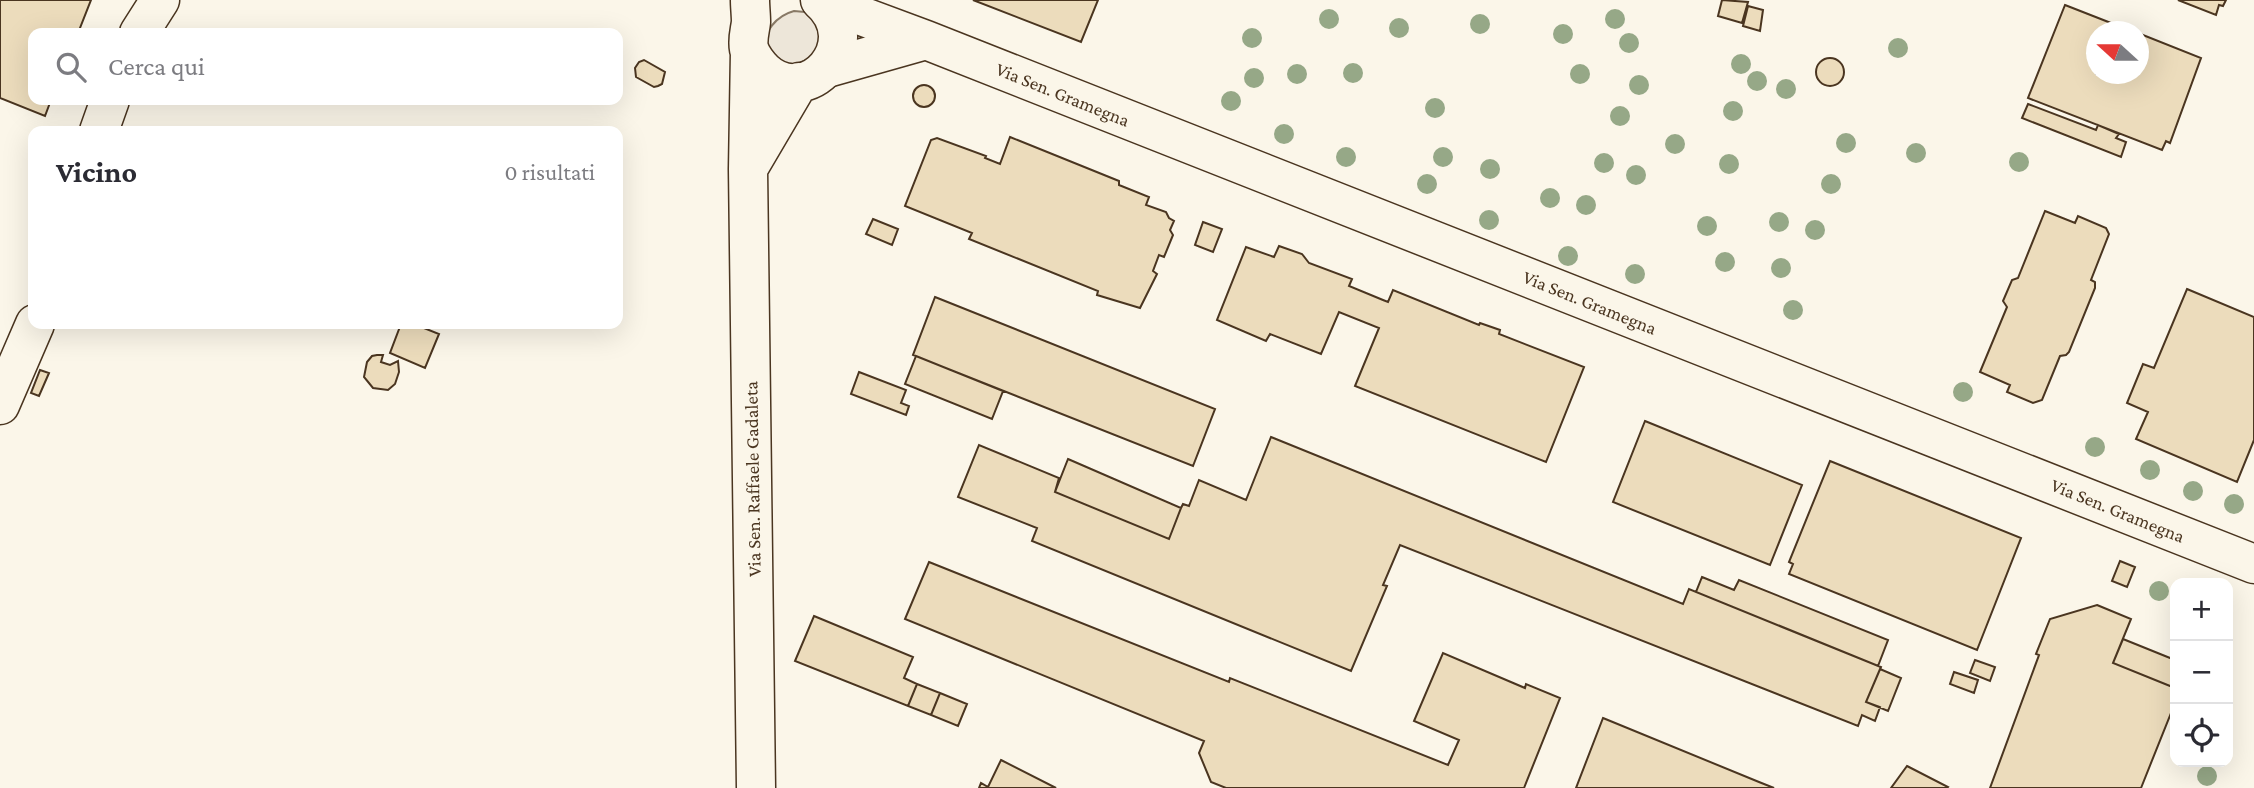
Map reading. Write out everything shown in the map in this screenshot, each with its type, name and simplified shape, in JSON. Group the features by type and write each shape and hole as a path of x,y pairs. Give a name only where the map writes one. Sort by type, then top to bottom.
{"street":[{"path":"142,28 160,0"},
{"path":"748,169 813,75 836,55 839,40 834,18 820,0"},
{"name":"Via Sen. Gramegna","path":"820,0 2254,564"},
{"name":"Via Sen. Raffaele Gadaleta","path":"754,18 757,65 769,75 783,81 813,75"},
{"name":"Via Sen. Raffaele Gadaleta","path":"754,18 748,169 755,788"},
{"path":"813,75 926,40"},
{"path":"101,126 108,105"},
{"path":"0,405 33,329"}],"shaded area":[{"path":"794,11 814,16 824,53 784,69 769,50 767,37 777,20"}],"building":[{"path":"0,0 91,0 80,28 28,28 28,105 49,105 45,116 0,98"},
{"path":"973,0 1098,0 1081,42"},
{"path":"1722,0 1748,2 1742,23 1718,16"},
{"path":"2178,0 2226,0 2223,6 2219,5 2216,15"},
{"path":"2065,5 2106,21 2086,21 2086,84 2149,84 2149,37 2201,58 2170,143 2166,141 2162,150 2028,98"},
{"path":"1748,6 1763,10 1760,31 1743,26"},
{"path":"1830,58 1840,62 1844,72 1840,82 1830,86 1820,82 1816,72 1820,62"},
{"path":"644,60 665,72 662,84 654,87 636,77 635,68"},
{"path":"924,85 932,88 935,96 932,104 924,107 916,104 913,96 916,88"},
{"path":"2028,104 2096,130 2098,125 2119,134 2116,138 2126,142 2121,157 2022,118"},
{"path":"1010,137 1119,181 1119,185 1149,197 1146,205 1166,212 1174,221 1170,230 1173,235 1164,257 1159,255 1153,271 1157,274 1140,308 1097,295 1098,291 969,239 972,233 905,206 931,140 937,138 1000,164"},
{"path":"2045,211 2075,223 2078,216 2106,228 2109,234 2091,280 2095,282 2095,288 2069,352 2060,356 2042,400 2033,403 2007,392 2010,385 1980,372 2007,307 2003,301 2012,280 2018,278"},
{"path":"873,219 898,229 892,245 866,234"},
{"path":"1203,222 1222,229 1213,252 1195,245"},
{"path":"1279,246 1302,254 1309,263 1352,279 1349,286 1388,302 1393,290 1479,325 1480,323 1500,330 1499,334 1584,367 1546,462 1355,386 1379,328 1339,312 1321,354 1270,334 1266,341 1217,320 1246,247 1274,257"},
{"path":"2187,289 2254,317 2254,440 2237,482 2136,439 2148,412 2127,403 2143,364 2154,368"},
{"path":"935,297 1215,409 1193,466 913,355"},
{"path":"399,329 426,329 439,334 425,368 390,353"},
{"path":"377,355 383,355 381,362 390,365 398,361 399,372 395,384 388,390 373,388 364,377 367,362"},
{"path":"916,356 1003,391 992,419 905,384"},
{"path":"40,370 49,373 39,396 31,393"},
{"path":"859,372 906,390 901,403 909,406 906,415 851,394"},
{"path":"1645,421 1802,485 1770,565 1613,502"},
{"path":"1271,437 1683,604 1689,589 1881,667 1866,702 1880,707 1875,721 1862,715 1858,726 1400,545 1383,585 1387,586 1351,671 1032,541 1037,528 958,497 979,445 1059,478 1055,492 1169,539 1183,504 1189,506 1199,480 1246,500"},
{"path":"1068,459 1181,508 1169,539 1055,492"},
{"path":"1830,461 2021,538 1977,650 1789,574 1793,564 1789,562"},
{"path":"2120,561 2135,567 2127,587 2112,581"},
{"path":"929,562 1229,682 1230,678 1448,765 1459,740 1414,721 1443,653 1525,688 1526,684 1560,698 1524,788 1226,788 1211,782 1199,753 1204,741 905,619"},
{"path":"1702,577 1734,590 1739,580 1888,640 1878,666 1696,592"},
{"path":"2097,605 2131,619 2113,663 2170,686 2170,716 2141,788 1990,788 2050,619"},
{"path":"814,616 913,657 904,678 917,684 908,706 795,661"},
{"path":"2123,639 2170,658 2170,686 2113,663"},
{"path":"1975,660 1995,667 1990,681 1970,673"},
{"path":"1880,669 1901,678 1888,711 1866,702"},
{"path":"1954,672 1978,680 1974,693 1950,684"},
{"path":"917,684 940,693 931,715 908,706"},
{"path":"940,693 967,704 958,726 931,715"},
{"path":"1603,718 1759,782 1774,788 1576,788"},
{"path":"1001,760 1056,788 979,788 981,783 988,787"},
{"path":"1907,766 1948,787 1891,788"}]}
